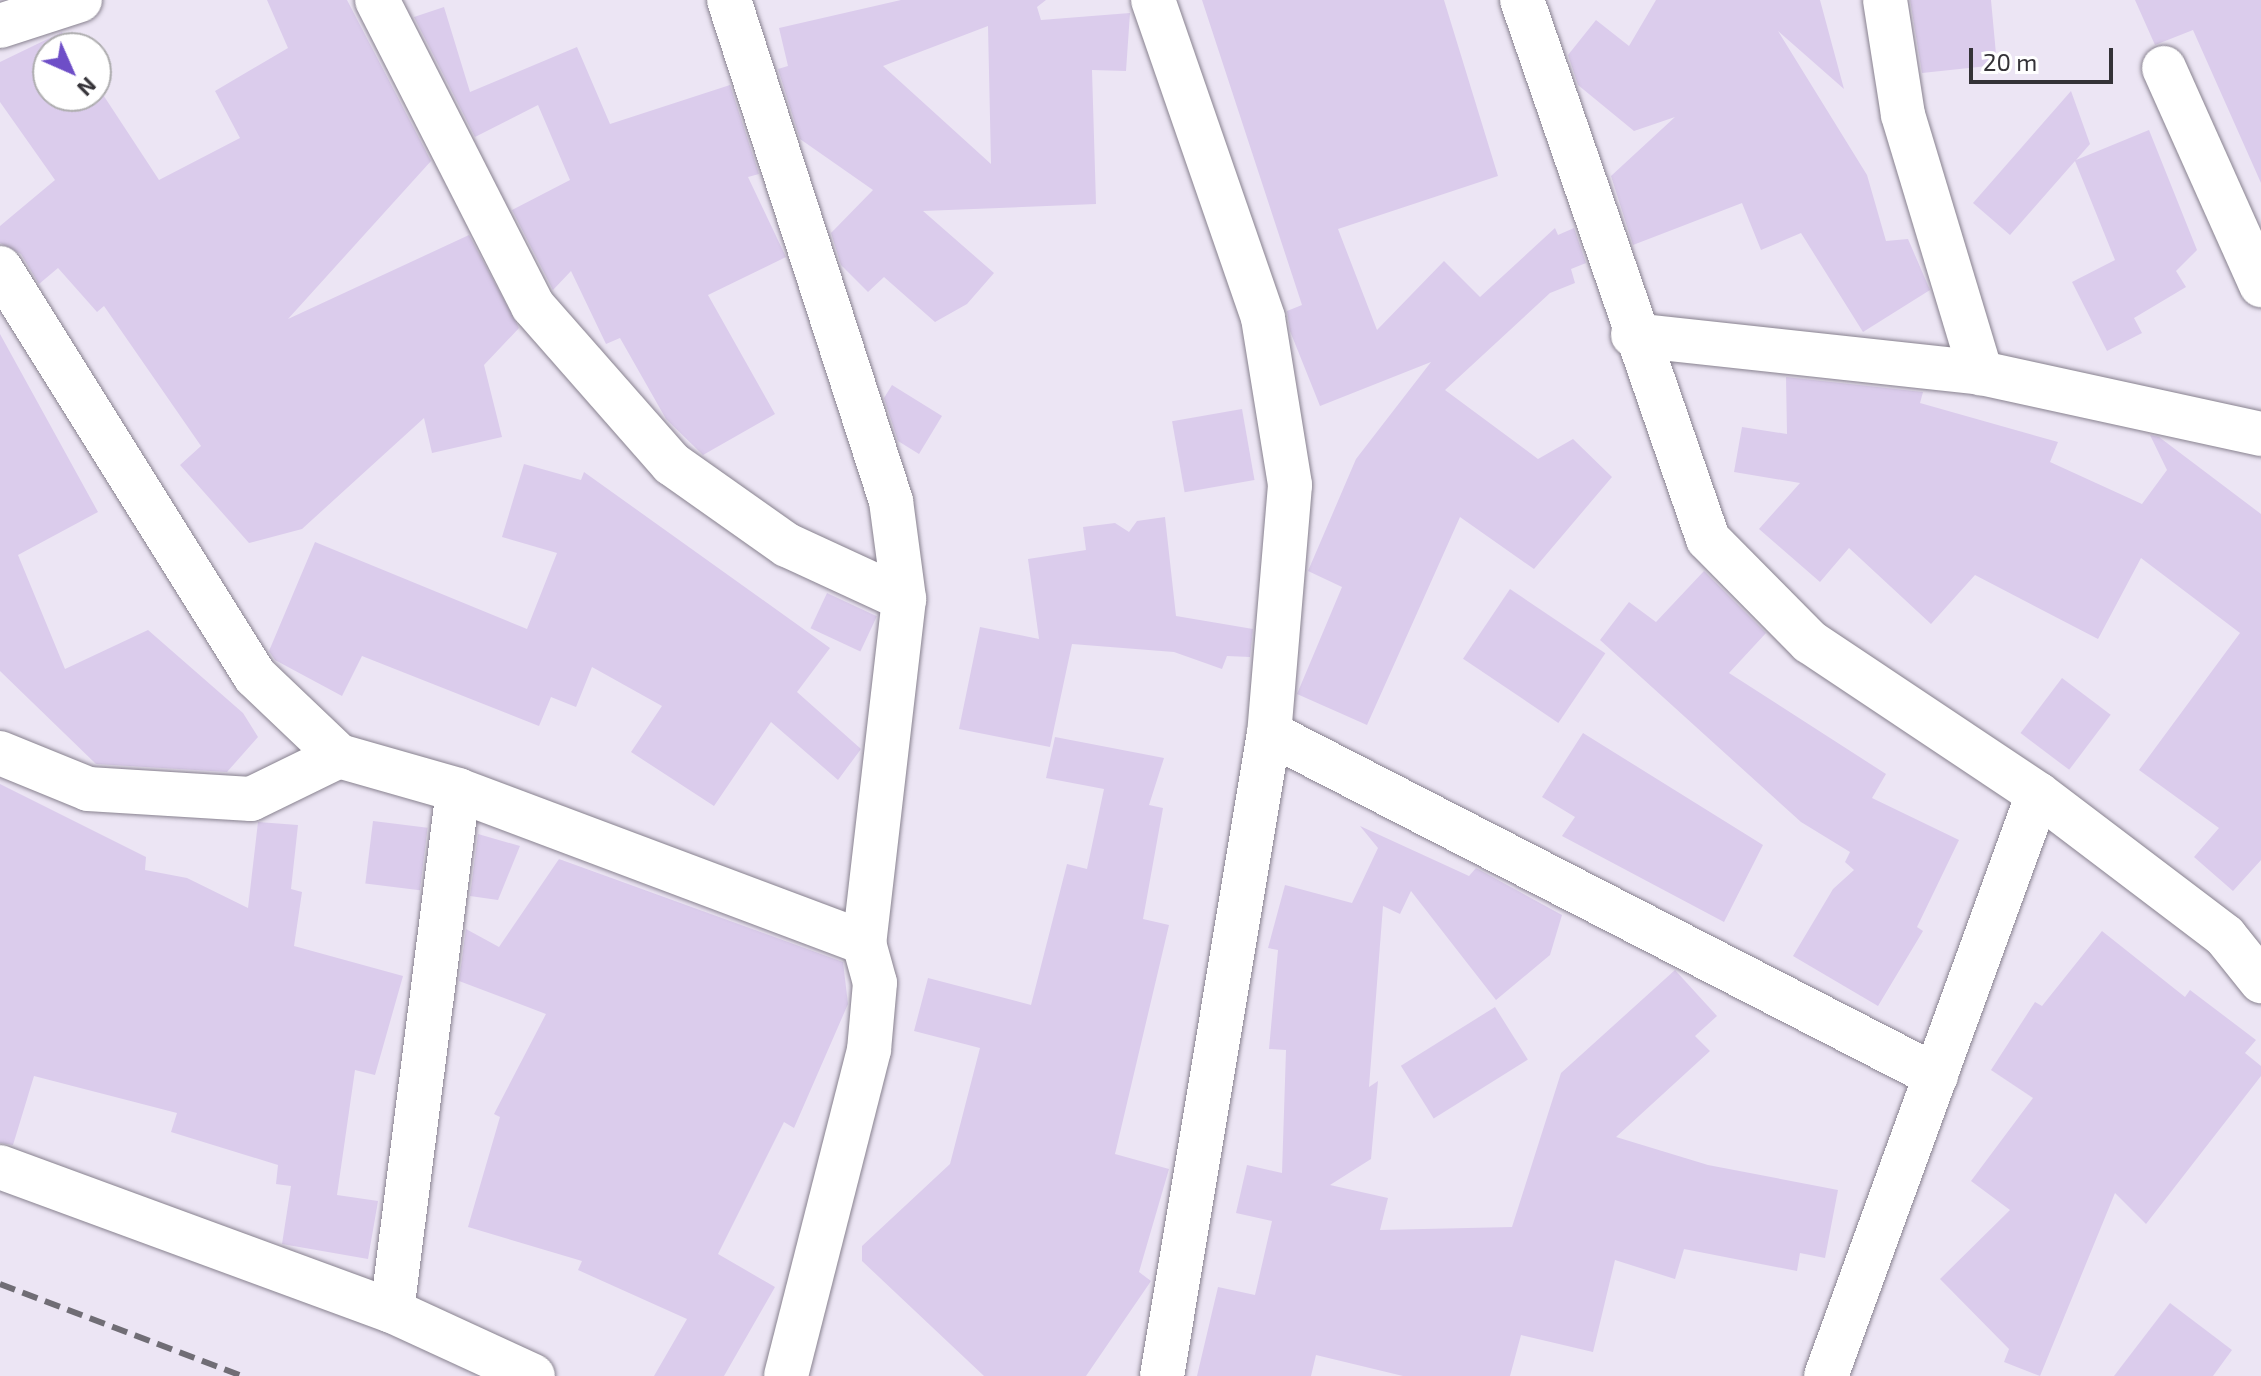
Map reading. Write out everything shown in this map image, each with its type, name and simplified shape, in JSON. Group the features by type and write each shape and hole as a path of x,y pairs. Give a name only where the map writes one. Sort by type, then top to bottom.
{"street":[{"path":"0,26 80,0"},
{"path":"377,0 533,306 672,464 787,545 904,599"},
{"path":"729,0 891,501 904,599 864,943 875,983 869,1050 786,1376"},
{"path":"1153,0 1263,318 1290,485 1269,733 1162,1376"},
{"path":"1522,0 1633,335 1708,539 1810,642 2038,794 2225,936 2261,981"},
{"path":"1885,0 1903,115 1981,373"},
{"path":"2164,68 2261,285"},
{"path":"0,268 255,676 339,756 458,790 864,943"},
{"path":"1633,335 1981,373 2261,434"},
{"path":"1269,733 1936,1076"},
{"path":"0,753 88,789 251,799 339,756"},
{"path":"392,1311 458,790"},
{"path":"1826,1376 2038,794"},
{"path":"0,1167 392,1311 533,1376"}],"building":[{"path":"267,0 347,0 431,161 288,319 469,235 519,328 484,365 502,437 432,453 424,418 302,529 249,543 180,465 201,446 104,306 97,312 58,268 39,284 21,254 0,243 0,226 55,180 0,102 0,62 32,47 32,112 112,112 112,108 159,180 240,138 215,91 288,48"},
{"path":"901,0 1046,0 1037,7 1041,20 1130,13 1126,71 1092,70 1096,204 923,211 994,273 967,304 935,322 884,277 868,292 841,265 831,233 873,190 800,139 778,69 788,66 779,28","holes":["988,26 991,164 883,66"]},
{"path":"1202,0 1444,0 1498,176 1338,229 1377,330 1444,261 1480,297 1555,228 1558,235 1574,228 1586,263 1571,269 1575,283 1550,293 1445,390 1538,459 1573,439 1612,477 1534,569 1460,517 1367,725 1297,694 1342,587 1308,571 1356,459 1431,362 1320,406 1290,331 1287,311 1302,305"},
{"path":"1656,0 1820,0 1844,89 1778,31 1867,175 1886,241 1908,239 1930,290 1863,332 1801,233 1761,250 1742,203 1633,245 1611,176 1675,117 1634,131 1578,85 1568,55 1596,20 1629,46"},
{"path":"1910,0 1991,0 1997,65 1922,73"},
{"path":"2135,0 2261,0 2261,183 2193,30 2155,45"},
{"path":"444,7 470,92 577,47 610,124 730,85 759,174 748,177 786,257 708,295 775,414 703,455 666,419 620,338 606,344 571,271 553,290 512,210 570,180 538,105 475,137 414,17"},
{"path":"2071,91 2090,144 2076,160 2149,130 2197,250 2176,271 2186,287 2134,318 2142,333 2107,351 2072,282 2115,260 2075,161 2010,235 1973,203"},
{"path":"0,334 98,512 18,555 65,669 148,630 243,713 258,737 227,772 96,764 0,671"},
{"path":"1786,377 1923,392 1920,403 2058,442 2050,462 2142,504 2167,470 2150,435 2159,437 2261,514 2261,860 2233,891 2194,857 2219,828 2139,770 2240,633 2141,558 2098,639 1975,575 1931,624 1849,548 1820,582 1759,529 1800,483 1734,472 1742,427 1787,434"},
{"path":"892,385 942,416 919,454 898,441 884,398"},
{"path":"1242,409 1255,480 1185,492 1172,421"},
{"path":"524,464 581,480 584,472 830,648 797,692 861,749 838,780 771,722 714,806 631,752 662,706 592,667 576,707 551,697 539,726 362,656 342,696 275,660 269,651 315,542 527,629 557,553 502,537"},
{"path":"1165,517 1176,616 1253,629 1250,657 1227,656 1222,669 1174,652 1072,644 1050,747 959,729 980,627 1039,639 1028,559 1086,550 1083,527 1115,523 1129,532 1137,521"},
{"path":"1704,571 1766,633 1729,673 1886,774 1872,798 1959,840 1917,927 1923,931 1878,1006 1793,956 1833,889 1854,870 1845,862 1850,852 1801,822 1600,640 1629,602 1656,622"},
{"path":"1510,589 1605,653 1558,723 1463,659"},
{"path":"827,593 877,616 860,652 811,628"},
{"path":"2062,678 2111,715 2069,770 2020,733"},
{"path":"1583,733 1763,845 1724,922 1562,836 1575,817 1542,797"},
{"path":"1055,737 1164,758 1149,805 1163,808 1143,919 1169,925 1115,1154 1169,1169 1139,1272 1151,1281 1086,1376 984,1376 862,1261 862,1246 950,1164 980,1048 914,1031 928,978 1031,1005 1067,864 1087,869 1104,789 1046,778"},
{"path":"0,784 146,857 145,870 187,878 248,908 258,822 298,825 291,889 302,892 294,946 403,976 375,1075 355,1070 337,1195 378,1201 368,1259 282,1244 291,1186 276,1184 278,1165 171,1132 177,1113 34,1076 13,1145 0,1143"},
{"path":"373,821 428,828 420,890 365,884"},
{"path":"1360,826 1469,876 1476,868 1562,915 1550,955 1496,1000 1411,891 1400,914 1383,906 1369,1087 1378,1081 1371,1159 1330,1185 1388,1198 1380,1230 1512,1227 1561,1073 1675,970 1717,1016 1695,1036 1710,1051 1616,1137 1708,1165 1838,1190 1825,1258 1800,1253 1797,1271 1684,1249 1675,1279 1615,1260 1593,1352 1521,1335 1510,1376 1403,1376 1316,1355 1311,1376 1197,1376 1218,1287 1255,1295 1272,1221 1236,1213 1247,1165 1282,1173 1286,1050 1269,1049 1278,950 1268,948 1285,885 1352,903 1378,848"},
{"path":"478,834 520,846 498,900 470,896"},
{"path":"559,859 843,962 848,1004 794,1128 784,1122 718,1254 775,1287 724,1376 654,1376 687,1319 578,1270 582,1261 468,1227 500,1117 494,1114 546,1014 459,981 466,929 499,947"},
{"path":"2102,931 2185,997 2190,990 2256,1040 2245,1053 2261,1066 2261,1076 2146,1224 2115,1193 2040,1376 2004,1362 2009,1349 1940,1279 2010,1210 1971,1181 2033,1098 1991,1070 2035,1002 2042,1006"},
{"path":"1495,1007 1528,1060 1434,1118 1401,1066"},
{"path":"2170,1303 2232,1350 2213,1376 2114,1376"}],"railway":[{"path":"0,1284 242,1376"}]}
